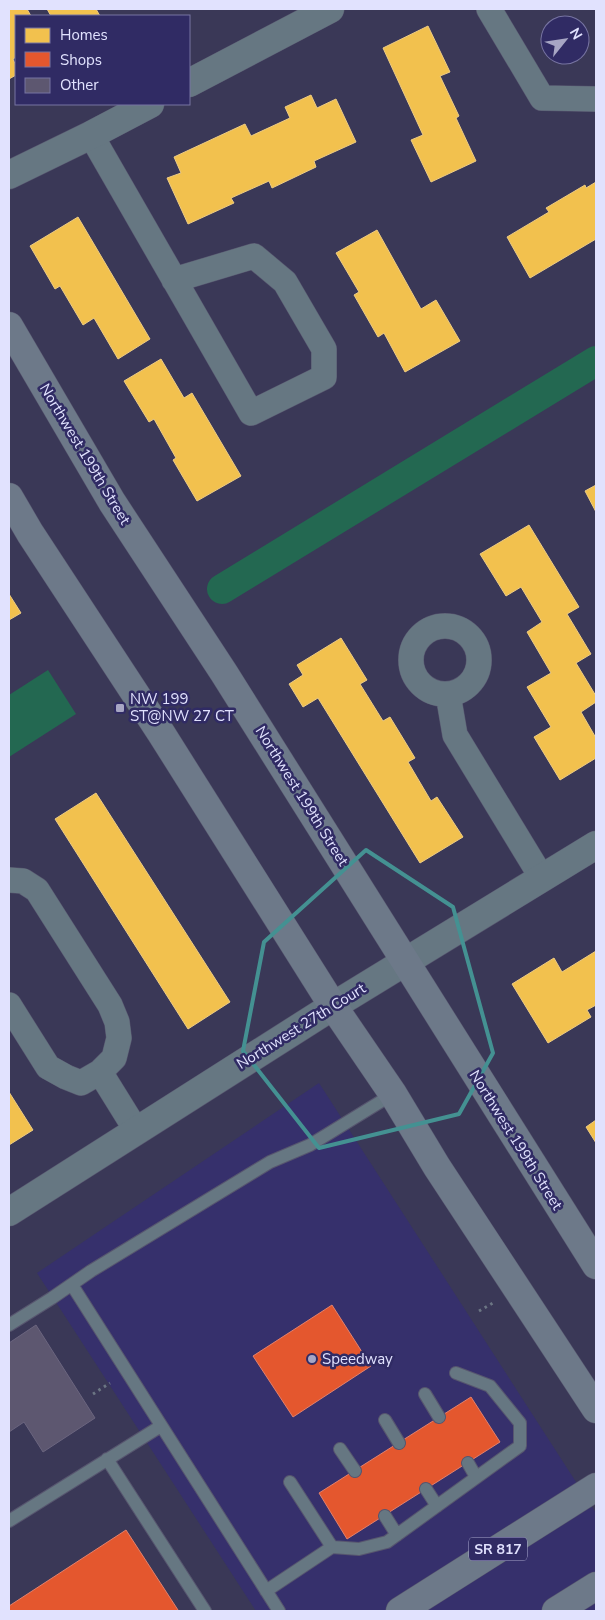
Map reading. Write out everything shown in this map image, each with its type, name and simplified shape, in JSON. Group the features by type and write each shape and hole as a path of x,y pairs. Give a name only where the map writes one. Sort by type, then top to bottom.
{"main road":[{"name":"Northwest 199th Street","path":"9,326 112,502 224,673 596,1265"},
{"path":"9,497 30,533 161,733 333,1006 393,1094 437,1166 596,1409"},
{"name":"SR 817","path":"400,1611 596,1487"},
{"path":"556,1611 596,1586"}],"street":[{"path":"190,83 330,9"},
{"path":"489,9 542,98 596,99"},
{"path":"9,175 148,105"},
{"path":"91,135 174,280 251,413 324,377 324,349 285,282 254,256 174,280"},
{"path":"448,694 455,735 542,878"},
{"name":"Northwest 27th Court","path":"9,1212 333,1006 596,845"},
{"path":"9,880 23,881 37,890 110,1005 117,1022 118,1038 114,1058 100,1072 81,1083 66,1077 48,1067 9,1005"},
{"path":"100,1072 136,1130"}],"lane":[{"path":"9,1325 91,1271 270,1162 310,1145 393,1094"},
{"path":"72,1285 278,1611"},
{"path":"266,1591 332,1547 359,1549 387,1542 520,1446 520,1423 490,1386 456,1373"},
{"path":"425,1394 439,1418"},
{"path":"385,1420 399,1443"},
{"path":"9,1521 161,1426"},
{"path":"340,1449 355,1471"},
{"path":"108,1459 205,1611"},
{"path":"468,1463 476,1477"},
{"path":"290,1482 332,1547"},
{"path":"426,1489 437,1506"},
{"path":"385,1516 397,1535"}],"path":[{"path":"479,1311 494,1302"},
{"path":"93,1394 112,1381"}],"highlighted area":[{"path":"366,850 453,907 493,1053 459,1114 319,1148 243,1051 264,942"}],"shaded area":[{"path":"48,670 76,714 9,757 9,695"},
{"path":"319,1083 596,1513 596,1611 256,1611 37,1273"}],"building: Homes":[{"path":"27,9 30,15 15,15 15,58 13,59 15,76 9,79 9,10"},
{"path":"47,9 96,9 99,15 50,15"},
{"path":"428,26 450,72 440,76 459,116 456,118 476,161 431,182 411,140 423,135 383,48"},
{"path":"311,95 317,108 336,99 356,142 314,161 316,167 272,188 269,181 231,198 234,203 188,224 167,178 181,173 174,157 245,124 251,136 290,118 285,107"},
{"path":"596,182 596,239 530,278 507,237 549,212 546,208 585,185 586,188"},
{"path":"78,217 150,339 118,359 94,318 83,325 60,286 55,289 30,246"},
{"path":"377,230 421,309 436,300 460,341 405,372 384,333 378,337 354,295 359,292 336,253"},
{"path":"161,359 184,398 192,393 241,476 197,501 173,460 176,458 154,419 149,422 124,381"},
{"path":"596,485 596,512 585,491"},
{"path":"529,525 579,607 567,614 591,654 576,663 596,696 596,702 581,712 596,738 596,758 560,780 534,737 551,727 527,687 551,673 527,632 542,622 521,587 506,596 480,554"},
{"path":"9,594 21,613 9,620"},
{"path":"341,638 367,680 360,684 383,721 390,717 415,758 408,762 431,801 437,797 463,837 420,863 318,698 303,707 289,684 303,675 297,665"},
{"path":"96,793 230,1002 188,1029 55,819"},
{"path":"596,951 596,1005 587,1010 591,1017 548,1043 512,984 554,958 562,972"},
{"path":"9,1092 33,1130 9,1145"},
{"path":"596,1120 596,1143 586,1127"}],"building: Shops":[{"path":"332,1305 371,1366 293,1417 253,1356"},
{"path":"471,1397 500,1442 347,1539 319,1493"},
{"path":"126,1530 178,1610 9,1611 9,1606"}],"building: Other":[{"path":"36,1325 95,1418 43,1452 24,1422 9,1432 9,1343"}],"waterway":[{"path":"222,589 596,361"}],"place":[{"name":"NW 199 ST@NW 27 CT","path":"120,708"},
{"name":"Speedway","path":"312,1359"}]}
